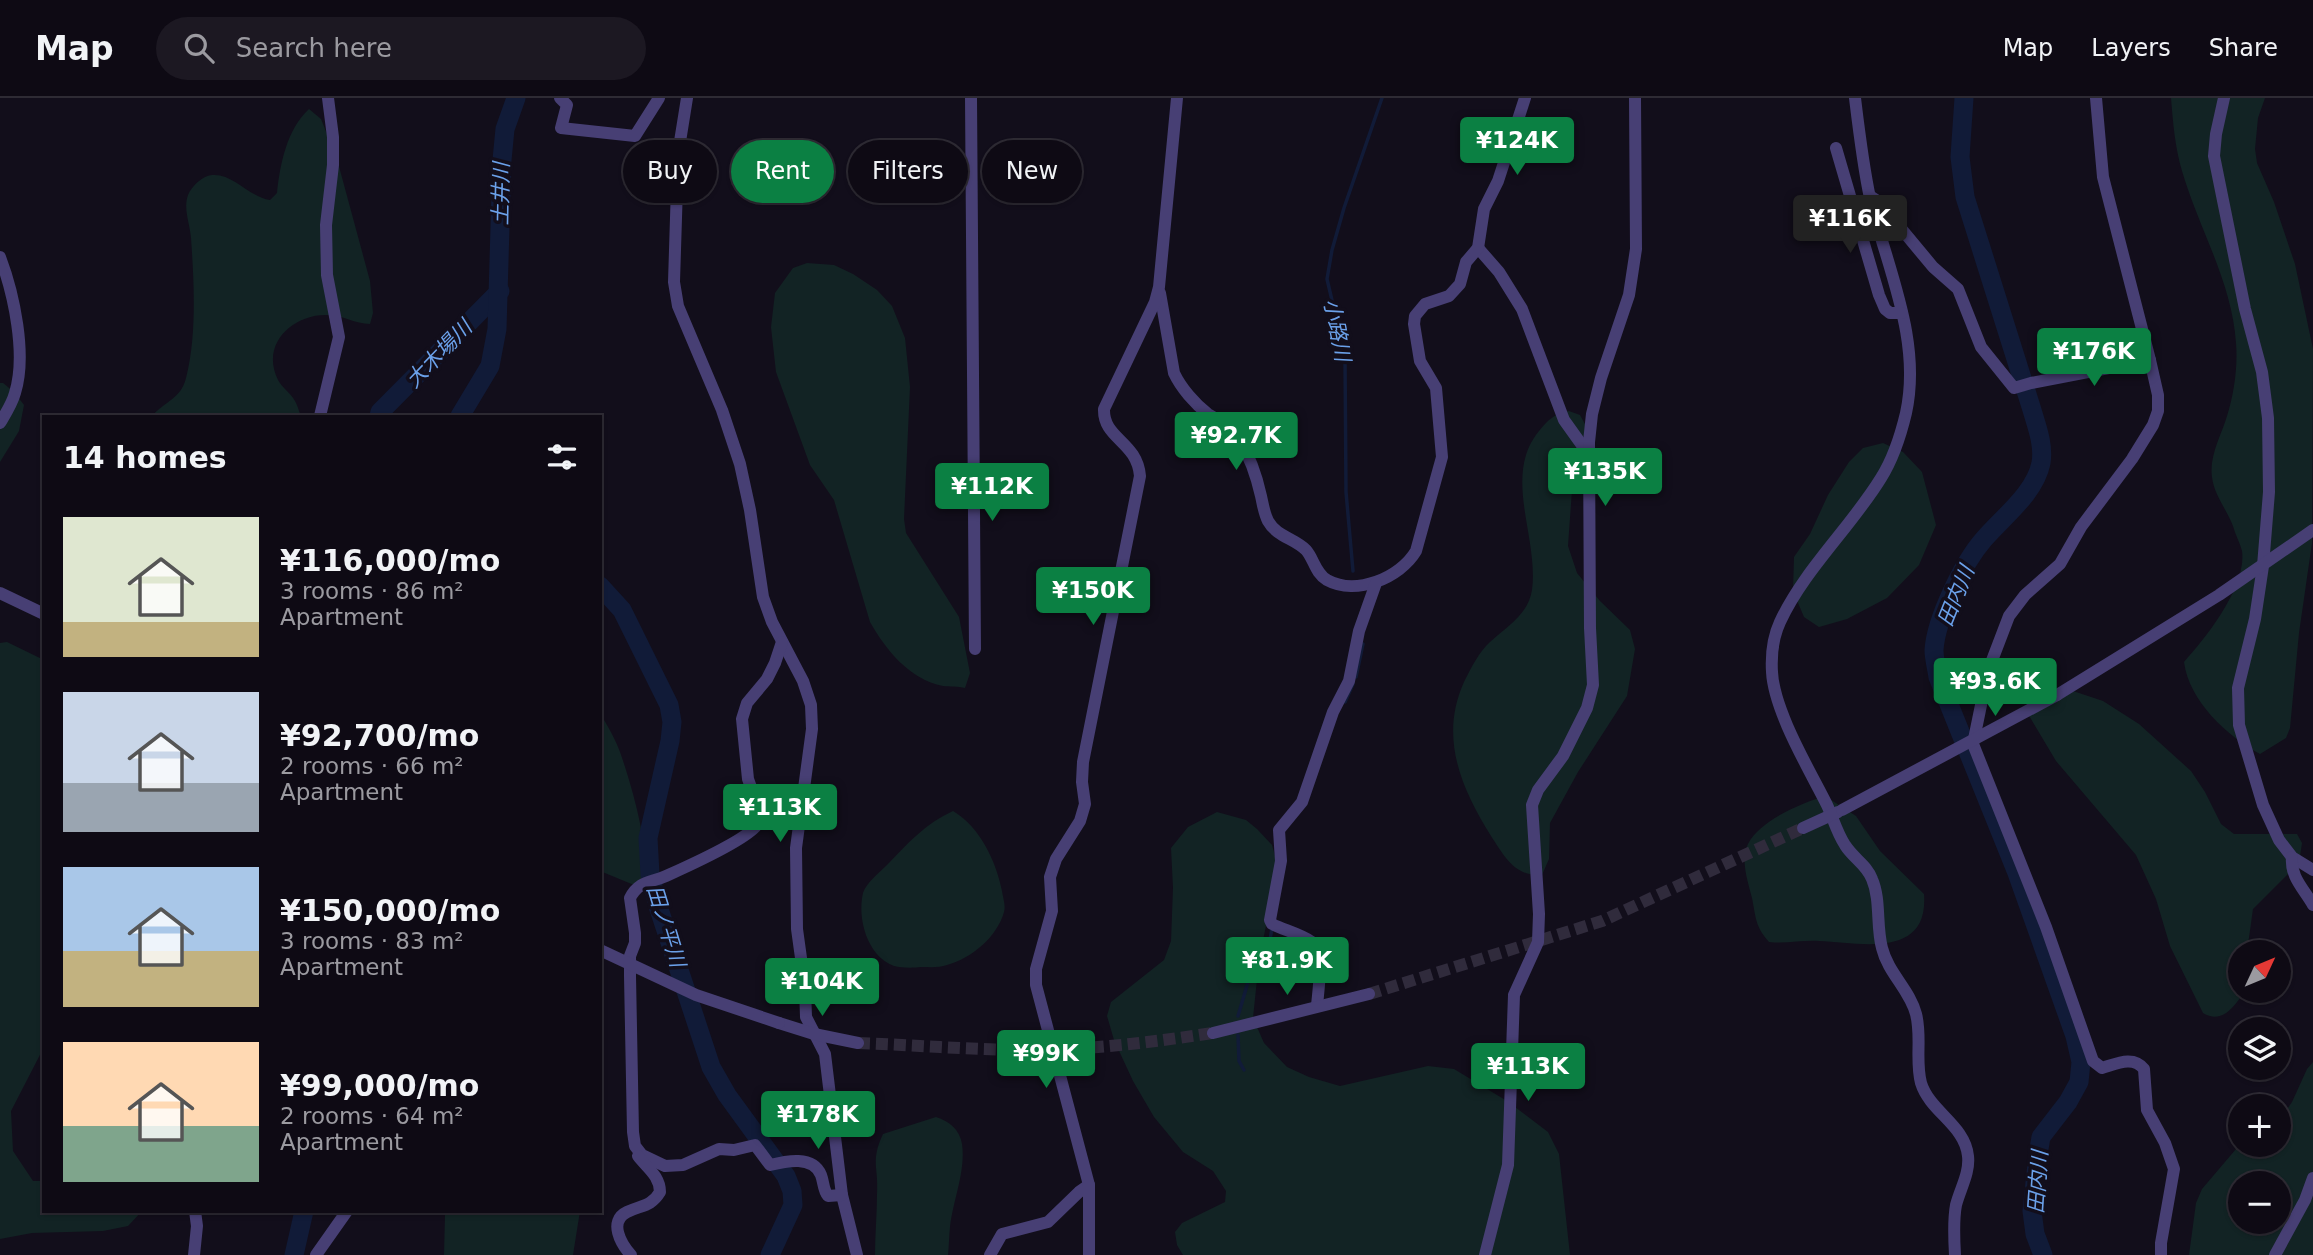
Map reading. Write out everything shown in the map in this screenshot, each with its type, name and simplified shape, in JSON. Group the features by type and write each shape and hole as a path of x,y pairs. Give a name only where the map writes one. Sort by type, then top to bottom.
{"street":[{"path":"320,415 339,337 327,275 326,225 332,165 328,98"},
{"path":"560,98 567,104 561,128 635,136 659,98"},
{"path":"687,98 678,154 674,282 678,306 722,410 740,464 763,597 782,642 803,681 811,705 813,729 796,848 797,929 807,1003 806,1017 825,1055 842,1195 857,1255"},
{"path":"971,98 975,649"},
{"path":"1089,1255 1089,1185 1036,985 1037,969 1052,911 1049,877 1056,859 1080,821 1085,803 1083,762 1140,476 1134,454 1109,429 1104,419 1104,409 1155,302 1159,287 1177,98"},
{"path":"1159,287 1174,373 1180,385 1206,412 1227,425 1240,441 1250,462 1270,524 1278,534 1307,551 1326,580 1344,585 1376,583 1387,579 1408,562 1416,551 1442,457 1436,388 1420,361 1415,316 1425,304 1449,296 1460,284 1466,262 1478,248 1484,209 1498,181 1525,98"},
{"path":"1485,1255 1508,1165 1511,1140 1514,995 1538,942 1539,914 1532,805 1538,790 1563,755 1581,720 1593,685 1587,485 1589,455 1592,414 1629,295 1636,249 1635,98"},
{"path":"1855,98 1870,197 1902,313 1910,353 1910,388 1898,439 1883,475 1792,601 1779,625 1772,650 1772,675 1786,720 1837,813 1842,842 1871,876 1874,884 1882,947 1889,967 1916,1012 1919,1029 1918,1067 1922,1086 1929,1101 1956,1129 1965,1143 1967,1171 1956,1204 1955,1255"},
{"path":"2096,98 2103,177 2150,360 2158,396 2158,411 2153,425 2132,459 2081,527 2060,564 2025,594 2009,616 1988,671 1973,744 2046,926 2093,1061 2102,1068 2131,1060 2144,1069 2147,1110 2168,1150 2174,1169 2161,1255"},
{"path":"2224,98 2214,156 2245,309 2262,372 2267,418 2269,492 2263,566 2255,619 2238,688 2239,725 2263,805 2279,840 2292,857 2313,870"},
{"path":"1836,148 1882,302 1890,313 1902,313"},
{"path":"1870,197 1879,202 1933,267 1958,289 1981,347 2014,388 2150,360"},
{"path":"1478,248 1499,272 1522,309 1564,421 1589,455"},
{"path":"0,257 13,301 20,359 16,391 0,423"},
{"path":"1803,828 1837,813 2057,695 2141,645 2263,566 2313,530"},
{"path":"1317,1006 1317,947 1312,942 1272,924 1270,920 1281,861 1279,831 1302,802 1333,712 1349,681 1359,631 1376,583"},
{"path":"0,593 42,613"},
{"path":"631,1255 619,1237 619,1219 624,1213 648,1205 660,1192 660,1184 636,1154 633,1132 630,956 635,943 635,933 630,898 638,886 743,838 757,825 757,804 748,779 742,719 747,703 775,663 782,642"},
{"path":"2292,857 2294,877 2313,905"},
{"path":"602,951 696,995 814,1034 858,1042"},
{"path":"1213,1033 1368,994"},
{"path":"635,1146 653,1162 674,1166 719,1149 734,1150 755,1145 770,1165 797,1161 815,1166 820,1171 824,1192 828,1196 842,1195"},
{"path":"2275,1255 2305,1200 2313,1178"},
{"path":"990,1255 1002,1234 1048,1222 1089,1185"},
{"path":"194,1255 197,1226 195,1213"},
{"path":"316,1255 346,1213"}],"shaded area":[{"path":"2171,98 2265,98 2258,118 2255,149 2257,163 2274,202 2295,264 2313,349 2312,543 2299,633 2290,728 2286,738 2260,754 2235,738 2202,704 2187,676 2184,662 2213,626 2232,595 2242,565 2242,551 2215,490 2212,477 2214,454 2235,380 2233,320 2222,277 2182,171"},
{"path":"309,109 321,119 337,159 370,281 373,313 370,324 333,315 314,316 302,320 283,334 273,355 274,367 278,380 293,398 301,415 153,415 180,391 189,362 194,290 191,238 186,211 188,195 201,179 220,175 255,195 270,200 277,193 283,159 290,137 301,117"},
{"path":"807,263 834,265 877,290 892,306 905,338 910,387 904,519 906,533 959,617 970,673 965,688 943,686 920,677 900,662 883,643 870,622 834,500 810,465 776,372 771,327 775,293 793,268"},
{"path":"0,383 14,392 24,405 19,431 0,462"},
{"path":"1569,411 1580,415 1586,426 1572,490 1568,546 1577,573 1600,601 1630,630 1635,649 1627,696 1578,772 1550,823 1549,859 1542,875 1533,875 1524,873 1511,864 1480,818 1457,762 1453,723 1464,682 1476,660 1486,646 1521,613 1530,599 1533,570 1524,508 1523,467 1528,449 1539,431 1552,418"},
{"path":"1883,443 1903,452 1922,472 1936,525 1919,565 1887,598 1847,619 1819,627 1804,617 1793,591 1794,557 1810,534 1828,495 1849,462 1863,448"},
{"path":"7,642 42,659 42,1051 11,1111 13,1151 33,1181 42,1181 42,1213 140,1213 128,1226 103,1231 32,1233 0,1239 0,643"},
{"path":"2064,688 2103,701 2139,724 2191,771 2221,824 2234,834 2297,834 2302,843 2299,863 2253,909 2249,940 2228,940 2228,1003 2236,1003 2228,1012 2217,1017 2203,1013 2170,946 2156,899 2136,855 2056,761 2028,714 2034,703"},
{"path":"602,716 625,766 642,836 645,885 634,885 602,872"},
{"path":"1825,796 1856,816 1880,851 1924,894 1923,915 1916,929 1904,938 1889,943 1872,944 1769,942 1761,931 1755,916 1746,871 1748,844 1762,827 1772,820"},
{"path":"953,811 979,835 991,857 1004,902 1005,910 1001,921 982,945 956,962 937,967 894,966 877,954 866,935 862,914 863,893 873,878 917,835"},
{"path":"1217,812 1246,820 1257,829 1272,845 1278,867 1259,960 1253,1018 1264,1043 1287,1067 1340,1086 1428,1066 1454,1069 1507,1101 1548,1132 1559,1154 1570,1255 1183,1255 1177,1245 1175,1232 1182,1223 1225,1202 1226,1191 1213,1171 1183,1152 1154,1117 1133,1081 1114,1040 1107,1016 1111,1002 1164,960 1171,941 1171,848 1188,827"},
{"path":"2313,1062 2313,1255 2189,1255 2196,1203 2202,1189 2229,1157 2291,1157 2292,1102"},
{"path":"936,1117 945,1121 959,1134 963,1154 948,1255 875,1255 876,1158 883,1134"},
{"path":"580,1213 573,1255 444,1255 445,1215"}],"waterway":[{"name":"土井川","path":"461,415 490,366 497,329 502,160 505,129 516,98"},
{"name":"小路川","path":"1353,571 1346,492 1345,356 1327,279 1344,208 1382,98"},
{"name":"田内川","path":"1964,98 1960,157 1965,197 2036,423 2042,456 2038,474 2026,494 1984,539 1959,576 1940,623 1934,653 1938,677 2017,873 2075,1036 2081,1062 2079,1082 2068,1102 2041,1137 2032,1211 2035,1234 2043,1255"},
{"name":"大木場川","path":"379,415 500,291"},
{"name":"田ノ平川","path":"602,588 622,610 669,705 672,722 648,838 650,874 658,906 711,1067 727,1095 786,1176 792,1191 793,1205 770,1255"},
{"name":"小路川","path":"1356,677 1363,644"},
{"name":"小路川","path":"1345,702 1353,684"},
{"name":"小路川","path":"1238,1016 1248,982 1270,940 1272,928"},
{"name":"小路川","path":"1238,1035 1239,1061 1244,1070"},
{"name":"大木場川","path":"294,1255 304,1213"}],"tunnel":[{"path":"1369,994 1602,921 1803,828"},
{"path":"858,1043 1053,1050 1122,1045 1213,1033"}]}
